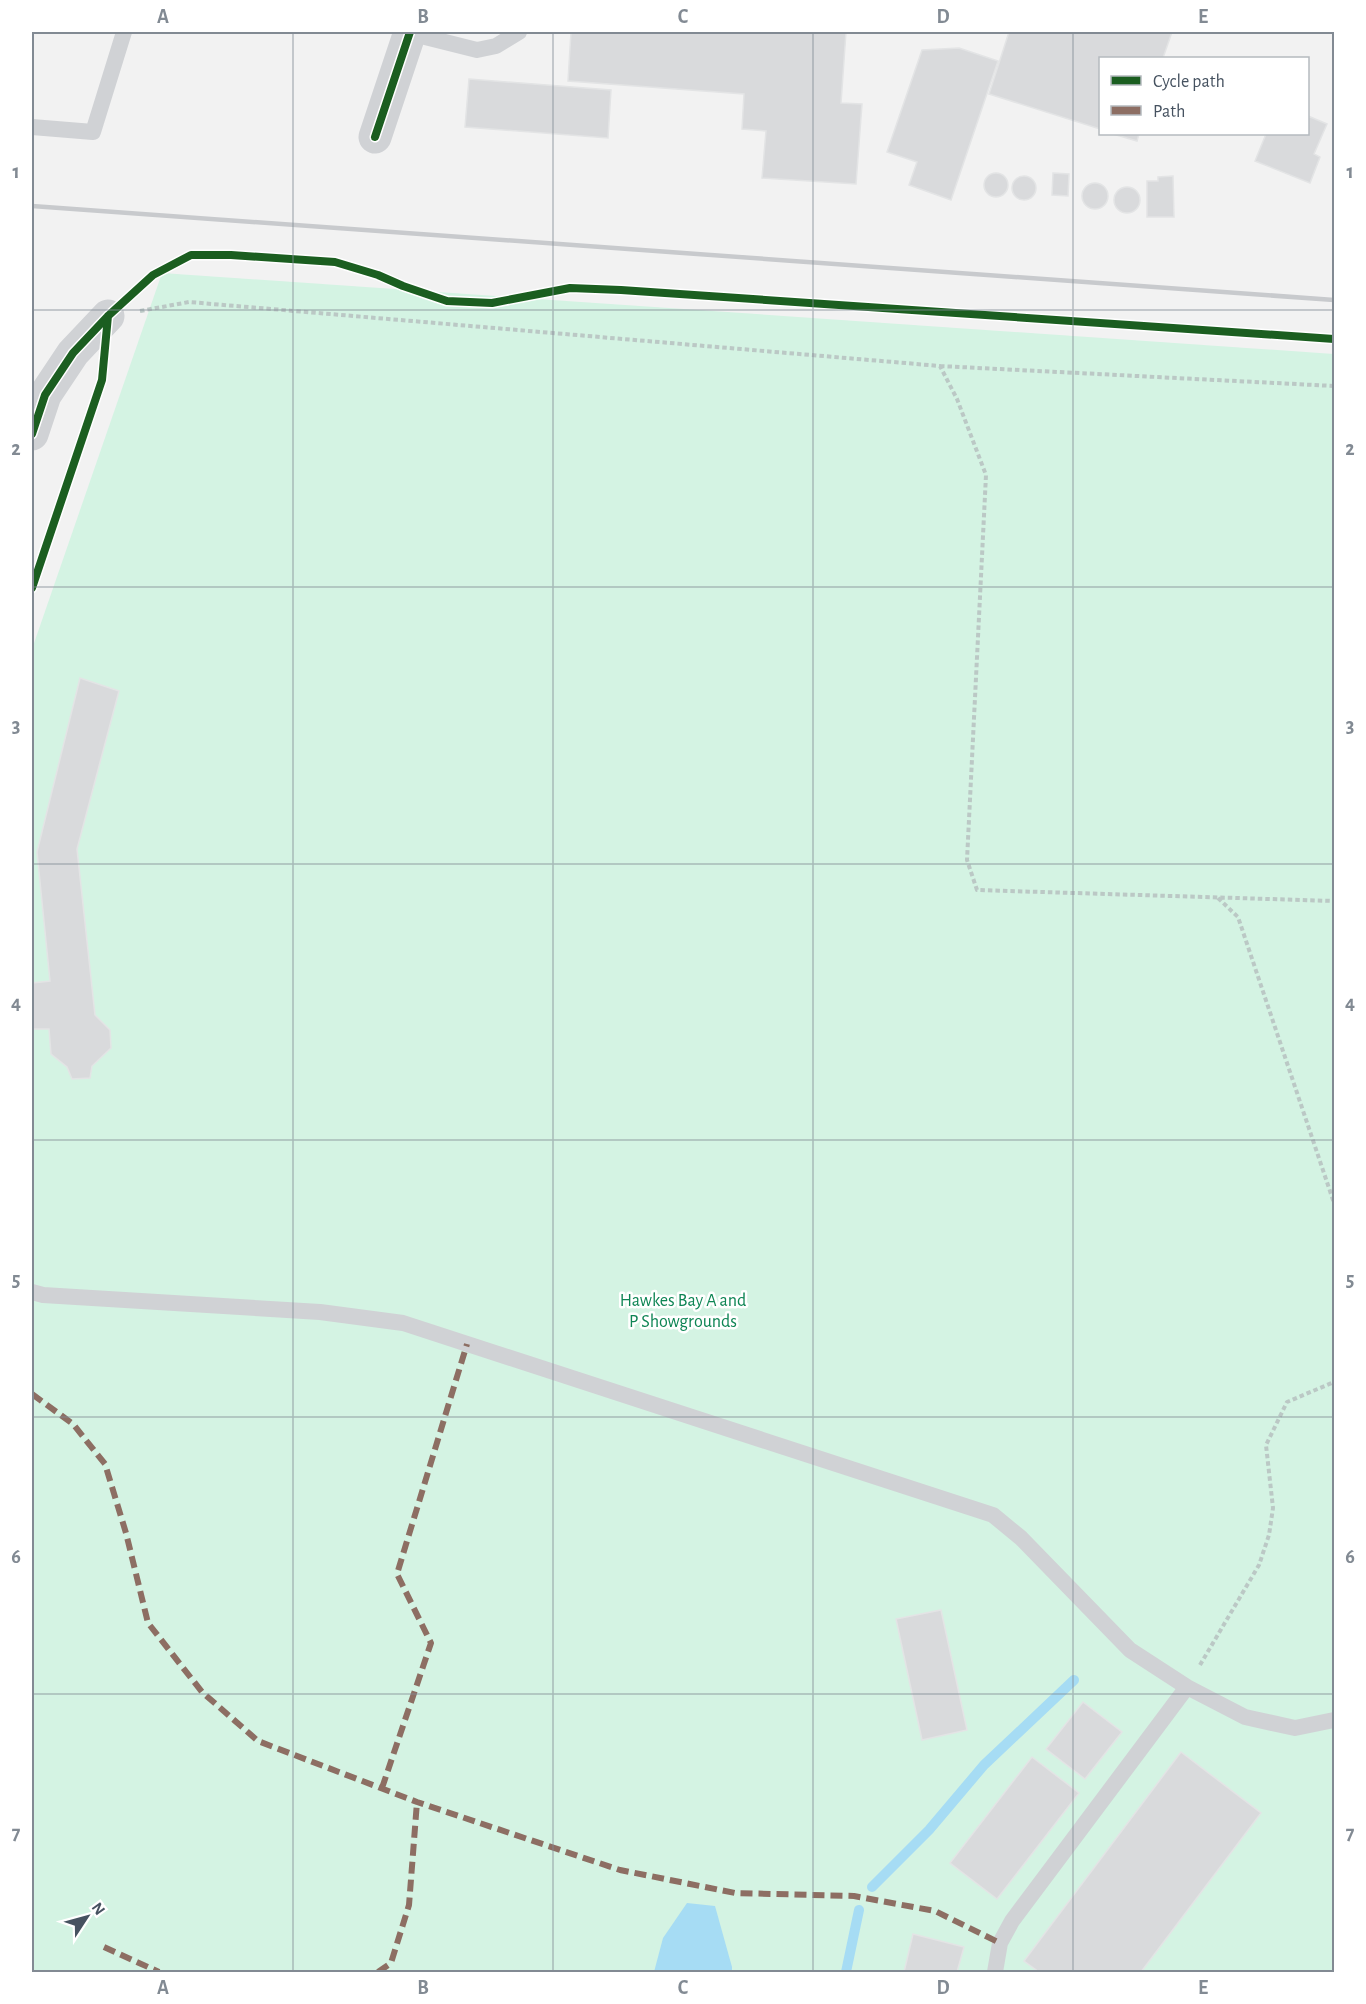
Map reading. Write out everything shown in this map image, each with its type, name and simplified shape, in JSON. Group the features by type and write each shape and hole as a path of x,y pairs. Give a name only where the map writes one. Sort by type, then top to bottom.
{"street":[{"path":"375,137 410,32"},
{"path":"32,434 45,395 73,353 108,316"}],"lane":[{"path":"32,127 93,132 124,32"},
{"path":"410,32 477,50 496,46 519,32"},
{"path":"32,1292 43,1295 320,1312 404,1323 993,1515 1021,1538 1130,1650 1187,1687 1245,1717 1295,1728 1335,1720"},
{"path":"995,1972 1000,1943 1012,1921 1187,1687"}],"path":[{"path":"108,316 189,302 939,366 1335,386"},
{"path":"939,366 957,399 986,475 967,860 976,890 1335,901"},
{"path":"1218,897 1238,917 1335,1203"},
{"path":"1187,1687 1259,1565 1269,1535 1273,1508 1266,1445 1278,1419 1287,1402 1335,1382"}],"green space":[{"name":"Hawkes Bay A and P Showgrounds","path":"162,273 1334,354 1334,1972 32,1972 32,649"}],"water":[{"path":"687,1903 715,1906 732,1972 654,1972 663,1938"}],"building":[{"path":"571,32 846,32 841,103 862,104 856,184 762,178 766,131 742,129 744,94 568,81"},
{"path":"1009,32 1172,32 1163,57 1099,57 1099,129 989,94"},
{"path":"959,48 998,61 951,200 909,185 917,162 887,152 922,50"},
{"path":"469,79 611,90 608,138 465,127"},
{"path":"1309,116 1327,124 1314,154 1320,157 1310,183 1255,161 1266,135 1309,135"},
{"path":"1116,135 1139,135 1137,141"},
{"path":"996,173 1001,174 1007,180 1007,190 1001,196 996,197 991,196 985,190 984,185 985,180 991,174"},
{"path":"1053,173 1069,174 1068,196 1052,195"},
{"path":"1024,176 1029,177 1035,183 1035,193 1029,199 1024,200 1019,199 1013,193 1012,188 1013,183 1019,177"},
{"path":"1173,176 1174,217 1147,217 1147,181 1158,181 1158,177"},
{"path":"1095,183 1104,187 1108,196 1104,205 1095,209 1086,205 1082,196 1086,187"},
{"path":"1127,187 1136,191 1140,200 1136,209 1127,213 1118,209 1114,200 1118,191"},
{"path":"80,678 119,691 77,849 95,1015 110,1030 111,1048 92,1066 90,1078 72,1079 67,1067 51,1054 49,1029 32,1029 32,983 50,981 37,852"},
{"path":"941,1610 967,1730 922,1740 896,1619"},
{"path":"1083,1702 1122,1732 1085,1779 1046,1749"},
{"path":"1181,1752 1261,1813 1141,1972 1039,1972 1024,1961"},
{"path":"1032,1757 1079,1793 997,1899 950,1863"},
{"path":"913,1934 964,1947 957,1972 904,1972"}],"waterway":[{"path":"872,1887 929,1830 984,1765 1074,1680"},
{"path":"846,1972 859,1910"}],"railway":[{"path":"32,206 1334,300"}],"marked path":[{"path":"382,1788 431,1643 397,1574 467,1344"},
{"path":"32,1394 73,1424 105,1464 126,1533 148,1623 202,1692 258,1741 417,1802 620,1870 735,1893 854,1896 935,1911 1000,1943"},
{"path":"378,1972 391,1963 409,1905 417,1802"},
{"path":"104,1947 159,1972"}],"cycle path":[{"path":"375,137 410,32"},
{"path":"32,434 45,395 73,353 108,316 153,275 191,255 231,255 335,262 378,275 447,301 492,303 570,288 621,290 1334,339"},
{"path":"32,588 102,380 108,316"}]}
